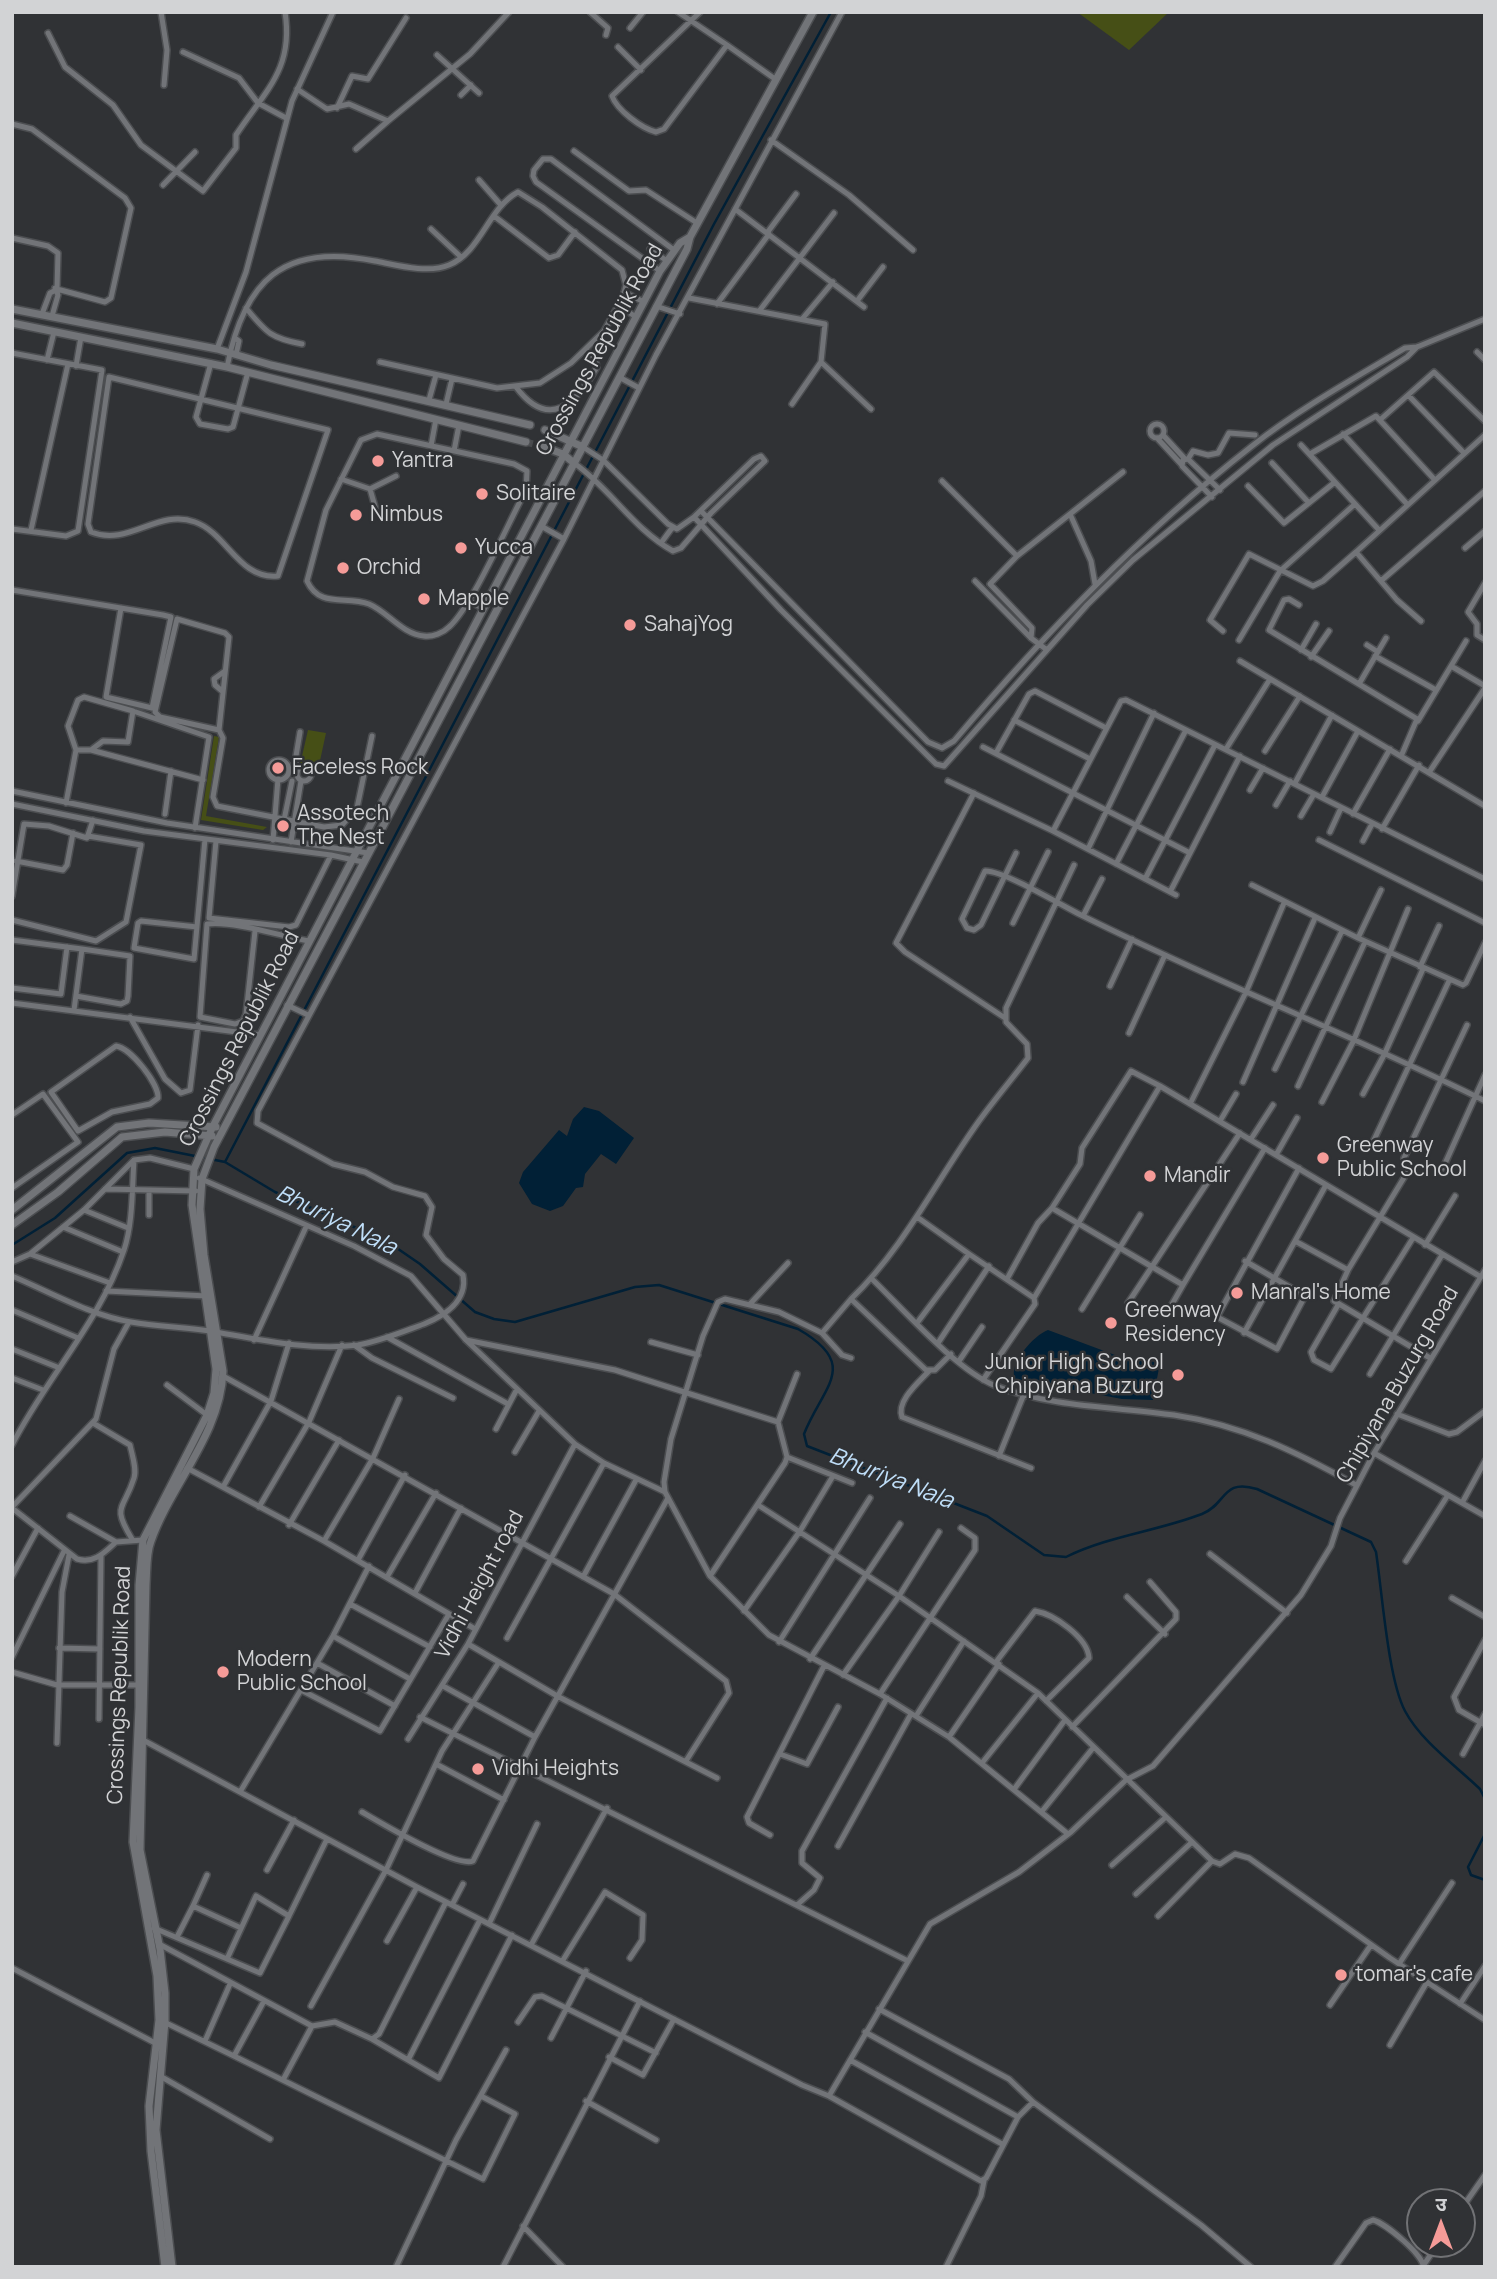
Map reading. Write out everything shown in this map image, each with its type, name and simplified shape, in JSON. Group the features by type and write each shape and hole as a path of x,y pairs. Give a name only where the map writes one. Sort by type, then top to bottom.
{"street":[{"path":"161,12 167,50 164,85"},
{"path":"48,33 65,67 113,105 141,145 203,191 236,148 236,135 277,78 285,60 285,12"},
{"path":"217,349 246,272 286,118 333,12"},
{"path":"356,149 488,37 509,12"},
{"path":"590,12 608,28 606,35"},
{"path":"630,28 643,12"},
{"path":"678,12 775,79"},
{"path":"699,12 612,98 633,119 656,132 664,129 727,45"},
{"name":"Crossings Republik Road","path":"196,1191 219,1137 291,1007 363,862 586,449 687,249 697,223 813,12"},
{"path":"12,1276 96,1312 130,1322 289,1343 354,1345 387,1338 444,1316 460,1297 463,1275 444,1259 426,1235 432,1207 429,1200 420,1194 387,1185 365,1172 333,1164 257,1123 258,1111 306,1014 564,539 594,479 601,458 677,313 689,298 771,140 842,12"},
{"path":"337,108 352,76 368,79 406,18"},
{"path":"618,47 641,70"},
{"path":"183,52 239,78 258,103 286,118"},
{"path":"437,55 479,93"},
{"path":"461,95 471,85"},
{"path":"297,89 325,108 349,104 388,121"},
{"path":"12,124 32,129 131,204 109,301 55,289"},
{"path":"771,140 849,195 913,250"},
{"path":"573,151 629,191 646,190 697,223"},
{"path":"163,186 195,152"},
{"path":"660,271 536,181 534,170 543,159 551,159 674,250"},
{"path":"479,180 500,204"},
{"path":"228,367 233,354 231,341 235,338 246,308 264,281 283,268 313,257 343,255 410,268 450,265 461,257 494,216 500,204 518,192 575,232 622,270 624,292 604,331 586,350 547,379 516,387 497,388 380,362"},
{"path":"717,304 796,194"},
{"path":"735,209 864,307"},
{"path":"760,310 834,213"},
{"path":"494,216 549,258 558,255 575,232"},
{"path":"431,229 461,257"},
{"name":"Crossings Republik Road","path":"170,2265 150,2151 149,2106 162,2021 154,1946 139,1887 133,1842 140,1739 139,1585 143,1540 207,1415 216,1380 213,1331 194,1170 213,1126 570,440 660,271 674,250 690,237"},
{"path":"12,238 48,246 58,253 55,289 58,295 52,316"},
{"path":"650,249 667,261"},
{"path":"857,301 883,267"},
{"path":"803,318 833,282"},
{"path":"42,314 50,293 55,289"},
{"path":"624,292 644,302"},
{"path":"689,298 825,324 821,362 792,404"},
{"path":"619,306 636,317"},
{"path":"656,306 677,313"},
{"path":"246,308 266,333 276,340 302,344"},
{"path":"12,309 217,349 530,425"},
{"path":"701,511 928,742 942,748 959,735 1039,642 1110,568 1252,446 1405,348 1417,346 1485,319"},
{"path":"12,323 211,363 526,442"},
{"path":"47,360 54,332"},
{"path":"76,366 81,337"},
{"path":"694,517 936,764 944,766 1116,576 1273,444 1407,357 1417,346"},
{"path":"516,387 534,405 563,408 575,400 597,367 595,358 586,350"},
{"path":"1478,352 1485,360"},
{"path":"12,353 102,370 80,526 73,536 12,529"},
{"path":"821,362 871,409"},
{"path":"211,363 196,420 200,424 231,429 240,407 248,372"},
{"path":"32,530 68,365"},
{"path":"1381,419 1434,372 1485,421"},
{"path":"429,400 436,375"},
{"path":"109,377 202,399 328,430 278,576 266,575 245,566 210,529 185,519 158,521 121,536 91,532 88,524 109,377"},
{"path":"446,404 452,379"},
{"path":"622,379 638,387"},
{"path":"1409,396 1463,452"},
{"path":"1310,454 1371,416 1381,419 1434,479"},
{"path":"430,446 436,419"},
{"path":"454,451 459,425"},
{"path":"545,430 570,440 601,458 673,528"},
{"path":"1185,461 1193,451 1208,455 1218,453 1229,433 1255,435"},
{"path":"377,434 430,446 524,467 528,477 526,490 468,600 449,628 426,637 404,628 373,606 328,599 311,589 307,572 326,510 356,448 368,435 377,434"},
{"path":"1343,434 1407,505"},
{"path":"1223,631 1210,620 1249,554 1280,571 1318,585 1485,435"},
{"path":"1160,436 1220,490"},
{"path":"1301,445 1379,530"},
{"path":"541,446 563,454 589,473 617,505 662,543 677,550 764,464 764,456 748,464 694,517 681,527 673,528 662,543"},
{"path":"1185,461 1203,489 1212,497"},
{"path":"1272,463 1309,503"},
{"path":"1031,638 1032,628 990,584 1017,556 1123,472"},
{"path":"341,479 370,489 396,476"},
{"path":"942,481 1017,556"},
{"path":"1248,486 1284,523 1335,482"},
{"path":"370,489 376,510"},
{"path":"1382,580 1485,491"},
{"path":"1239,640 1280,571 1355,504"},
{"path":"1070,514 1091,561 1095,584"},
{"path":"544,528 564,539"},
{"path":"1465,548 1485,531"},
{"path":"1356,552 1397,600 1421,621"},
{"path":"1110,568 1116,576"},
{"path":"975,581 1031,638 1047,650"},
{"path":"1485,583 1468,612 1477,624 1477,635 1485,640"},
{"path":"474,589 488,598"},
{"path":"12,590 121,608 171,617 152,708 106,697 121,608"},
{"path":"1299,605 1285,599 1268,628 1418,721"},
{"path":"468,600 482,608"},
{"path":"219,730 160,717 155,712 177,619 228,635 219,730 223,738 215,802 221,807 294,822 337,827 351,819 358,808 372,736"},
{"path":"1301,650 1316,624"},
{"path":"1311,657 1329,631"},
{"path":"816,644 825,636"},
{"path":"1359,684 1386,638"},
{"path":"1402,754 1418,721 1466,641"},
{"path":"1367,645 1436,690"},
{"path":"1240,661 1402,754 1485,806"},
{"path":"1430,771 1485,687 1451,666"},
{"path":"1226,749 1270,679"},
{"path":"996,753 1029,694 1035,691 1106,727"},
{"path":"1265,751 1300,696"},
{"path":"66,803 76,750 68,726 78,699 84,697 209,737 195,828"},
{"path":"1053,831 1106,727 1123,700 1485,879"},
{"path":"91,750 103,741 128,742 133,711"},
{"path":"1088,849 1154,713"},
{"path":"1276,805 1332,715"},
{"path":"1014,720 1090,759"},
{"path":"1116,864 1186,730"},
{"path":"1322,797 1358,731"},
{"path":"278,779 287,776 294,768 300,732"},
{"path":"959,735 969,740"},
{"path":"1145,879 1215,745"},
{"path":"983,747 1190,853"},
{"path":"1353,814 1390,749"},
{"path":"76,750 91,750 203,780"},
{"path":"948,780 1173,893 1190,853 1240,756"},
{"path":"278,779 271,774 271,765 279,760 294,768 306,766 312,774 308,780 301,781"},
{"path":"1382,829 1419,765"},
{"path":"291,842 301,781 294,768"},
{"path":"1250,790 1263,768"},
{"path":"164,814 171,771"},
{"path":"273,840 277,818 278,779"},
{"path":"284,820 292,781"},
{"path":"12,791 195,828 368,853"},
{"path":"22,806 23,793"},
{"path":"822,1333 872,1279 917,1217 979,1122 1028,1058 1027,1044 1005,1018 905,952 896,943 974,793"},
{"path":"1301,816 1314,794"},
{"path":"12,804 216,841 331,855 363,862"},
{"path":"1330,832 1341,808"},
{"path":"88,836 93,820"},
{"path":"12,896 24,824 49,826 141,845 125,922 96,941 12,920"},
{"path":"1363,841 1372,824"},
{"path":"16,861 64,870 73,833"},
{"path":"197,927 141,921 138,923 134,948 192,960 197,927 205,839"},
{"path":"262,847 263,839"},
{"path":"1320,840 1485,923"},
{"path":"216,841 209,918 293,927 331,855"},
{"path":"1013,923 1048,852"},
{"path":"1016,853 1004,876 980,928 974,930 964,926 962,919 985,871 1004,876 1301,1019 1485,1101"},
{"path":"1005,1018 1006,1008 1074,865"},
{"path":"1083,916 1102,878"},
{"path":"1252,886 1449,981 1466,985 1485,943"},
{"path":"1358,939 1381,890"},
{"path":"1190,1104 1246,992 1284,903"},
{"path":"1322,1102 1353,1042 1408,909"},
{"path":"1243,1082 1315,918"},
{"path":"255,931 243,1021 235,1024 200,1017 207,924 255,931 309,941"},
{"path":"1363,1094 1384,1055 1439,926"},
{"path":"1276,1069 1342,931"},
{"path":"1110,986 1132,939"},
{"path":"12,940 130,956 127,1001 121,1004 76,996"},
{"path":"1298,1086 1364,942"},
{"path":"60,1008 67,947"},
{"path":"74,1010 82,949"},
{"path":"1129,1033 1165,955"},
{"path":"1373,1142 1449,981"},
{"path":"12,988 61,994"},
{"path":"12,1003 260,1035"},
{"path":"291,1007 306,1014"},
{"path":"130,1017 165,1079 181,1093 190,1090 198,1025"},
{"path":"1404,1158 1467,1025"},
{"path":"116,1046 121,1046 159,1094 150,1104 112,1112 78,1131 51,1092 116,1046"},
{"path":"1007,1279 1038,1223 1052,1208 1080,1164 1082,1148 1130,1071 1136,1071 1481,1280"},
{"path":"1443,1168 1485,1075"},
{"path":"984,1380 1035,1304 1034,1298 1076,1222 1160,1086"},
{"path":"1220,1121 1236,1094"},
{"path":"12,1115 37,1096 44,1095 78,1142 12,1188"},
{"path":"1251,1139 1273,1105"},
{"path":"112,1112 117,1127"},
{"path":"1276,1155 1297,1118"},
{"path":"12,1210 117,1127 149,1123 213,1126 224,1129"},
{"path":"12,1225 58,1192 122,1137 165,1132 207,1139 219,1137"},
{"path":"1128,1303 1240,1133"},
{"path":"1167,1313 1265,1148"},
{"path":"60,1154 68,1166"},
{"path":"12,1262 30,1254 84,1210 134,1160 150,1158 194,1170 202,1179 354,1246 411,1276 466,1340 575,1444 604,1463 666,1495 710,1576 779,1642 880,1694 949,1737 1043,1810 1069,1834"},
{"path":"12,1445 57,1367 96,1312 110,1283 123,1252 128,1228 134,1160"},
{"path":"1245,1261 1277,1277 1306,1298 1279,1348 1274,1349 1244,1333 1218,1315 1245,1261 1299,1168"},
{"path":"1408,1171 1348,1270 1334,1301 1363,1321 1430,1358"},
{"path":"34,1174 42,1187"},
{"path":"1244,1333 1326,1185"},
{"path":"105,1189 196,1191"},
{"path":"149,1191 149,1215"},
{"path":"1425,1245 1455,1196"},
{"path":"1052,1208 1183,1285"},
{"path":"84,1210 128,1228"},
{"path":"1082,1309 1140,1215"},
{"path":"917,1217 1034,1298"},
{"path":"63,1227 123,1252"},
{"path":"254,1340 306,1227"},
{"path":"1338,1305 1313,1347 1314,1360 1334,1369 1413,1238"},
{"path":"1295,1241 1348,1270"},
{"path":"30,1254 110,1283"},
{"path":"917,1323 969,1254"},
{"path":"1370,1374 1442,1255"},
{"path":"750,1304 788,1263"},
{"path":"938,1343 989,1266"},
{"name":"Chipiyana Buzurg Road","path":"829,2096 906,1960 930,1924 1019,1872 1069,1834 1125,1780 1160,1760 1287,1613 1335,1536 1340,1518 1374,1453 1485,1270"},
{"path":"872,1279 959,1362 984,1380 1024,1394 1175,1416 1255,1436 1291,1449 1356,1485"},
{"path":"106,1291 207,1296"},
{"path":"362,1812 470,1863 475,1858 535,1737 666,1495 666,1458 698,1355 718,1302 726,1299 790,1316 822,1333 842,1354 851,1358"},
{"path":"851,1299 929,1371"},
{"path":"12,1310 78,1338"},
{"path":"130,1322 114,1349 93,1423 12,1507 67,1553 83,1561 102,1556 116,1542 143,1540"},
{"path":"959,1362 982,1327"},
{"path":"181,2267 170,2265 156,2130 162,2021 159,1944 140,1850 140,1739 148,1550 215,1413 223,1376 213,1331"},
{"path":"387,1338 508,1404"},
{"path":"466,1340 615,1370 778,1422"},
{"path":"651,1342 698,1355"},
{"path":"223,1487 271,1401 289,1343"},
{"path":"259,1507 309,1422 342,1345"},
{"path":"354,1345 372,1358 453,1398"},
{"path":"12,1349 57,1367"},
{"path":"951,1354 929,1371 910,1392 900,1410 900,1416 1031,1468"},
{"path":"710,1576 787,1457 778,1422 797,1374"},
{"path":"223,1376 405,1475 520,1543 614,1594 729,1686 729,1693 686,1761"},
{"path":"12,1378 43,1390"},
{"path":"167,1385 207,1415"},
{"path":"496,1429 517,1389"},
{"path":"999,1456 1024,1394"},
{"path":"324,1541 373,1458 399,1399"},
{"path":"514,1452 539,1411"},
{"path":"1397,1414 1449,1434 1457,1432 1485,1411"},
{"path":"93,1423 130,1445 135,1476 121,1505 120,1519 132,1539"},
{"path":"289,1524 339,1440"},
{"name":"Vidhi Height road","path":"408,1739 468,1644 575,1444"},
{"path":"1374,1453 1485,1516"},
{"path":"787,1457 852,1483"},
{"path":"1462,1503 1485,1461"},
{"path":"507,1637 604,1463"},
{"path":"187,1468 369,1566 475,1629"},
{"path":"358,1560 405,1475"},
{"path":"744,1611 800,1531 833,1476"},
{"path":"583,1577 636,1480"},
{"path":"387,1577 436,1493"},
{"path":"1406,1561 1448,1495"},
{"path":"779,1642 870,1498"},
{"path":"758,1505 899,1596 1038,1693 1125,1780 1212,1861 1220,1864 1235,1854 1249,1858 1371,1945 1485,2020"},
{"path":"415,1593 461,1508"},
{"path":"70,1516 116,1542"},
{"path":"810,1659 900,1524"},
{"path":"12,1577 38,1528"},
{"path":"880,1694 977,1545 975,1538 961,1528"},
{"path":"843,1675 899,1596 939,1532"},
{"path":"57,1742 57,1685 63,1575 67,1553"},
{"path":"12,1657 67,1553"},
{"path":"1210,1554 1287,1613"},
{"path":"99,1719 102,1556"},
{"path":"240,1792 333,1636 369,1566"},
{"path":"1072,1727 1165,1634 1177,1614 1150,1582"},
{"path":"1127,1597 1165,1634"},
{"path":"1452,1598 1485,1617"},
{"path":"350,1604 430,1647"},
{"path":"949,1737 1035,1611 1043,1613 1072,1632 1088,1651 1089,1658 1046,1701"},
{"path":"301,1690 377,1731 382,1729 449,1614"},
{"path":"333,1636 410,1679"},
{"path":"1482,1723 1460,1710 1454,1697 1485,1640"},
{"path":"838,1846 913,1715 964,1641"},
{"path":"468,1644 559,1697 717,1778"},
{"path":"59,1648 100,1648"},
{"path":"311,2006 386,1870 436,1764 499,1662"},
{"path":"317,1663 395,1706"},
{"path":"769,1835 746,1819 824,1666"},
{"path":"12,1672 57,1685 139,1685"},
{"path":"443,1686 535,1737"},
{"path":"982,1763 1038,1693"},
{"path":"797,1905 814,1890 820,1878 802,1863 802,1851 887,1698"},
{"path":"780,1754 807,1764 838,1707"},
{"path":"1463,1754 1485,1714"},
{"path":"421,1717 523,1765 906,1960"},
{"path":"1014,1788 1065,1720"},
{"path":"140,1739 449,1904 829,2096 984,2181"},
{"path":"1043,1810 1093,1748"},
{"path":"436,1764 504,1800"},
{"path":"531,1945 607,1808"},
{"path":"1112,1865 1166,1817"},
{"path":"267,1870 294,1820"},
{"path":"489,1924 537,1824"},
{"path":"154,1928 260,1973 327,1839"},
{"path":"1136,1894 1191,1843"},
{"path":"1158,1916 1212,1861"},
{"path":"177,1937 207,1875"},
{"path":"1399,1964 1452,1882"},
{"path":"372,2039 379,2034 449,1904 463,1884"},
{"path":"387,1941 417,1887"},
{"path":"563,1960 605,1892 643,1915 642,1940 630,1958"},
{"path":"227,1959 256,1896 289,1916"},
{"path":"193,1906 241,1928"},
{"path":"408,2060 480,1920"},
{"path":"159,1944 312,2026 335,2022 372,2039 439,2078 512,1935"},
{"path":"1330,2005 1371,1945"},
{"path":"1461,2004 1485,1966"},
{"path":"12,1968 157,2044"},
{"path":"551,2038 586,1971"},
{"path":"1390,2045 1427,1982"},
{"path":"205,2040 230,1984"},
{"path":"518,2022 538,1995 569,2007 656,2053"},
{"path":"234,2056 264,2001"},
{"path":"503,2267 586,2101 640,2001"},
{"path":"879,2009 1009,2079 1033,2102 1221,2240 1250,2266"},
{"path":"609,2057 643,2075 674,2019"},
{"path":"162,2021 484,2179 514,2114 481,2096"},
{"path":"283,2080 312,2026"},
{"path":"865,2032 1018,2117"},
{"path":"396,2267 447,2161 506,2050"},
{"path":"849,2060 1002,2144"},
{"path":"160,2076 270,2139"},
{"path":"586,2101 656,2140"},
{"path":"946,2267 981,2196 984,2181 1002,2144 1018,2117 1033,2102"},
{"path":"1335,2267 1366,2224 1373,2220 1382,2223 1424,2265"},
{"path":"523,2226 563,2267"}],"green space":[{"path":"1077,12 1169,12 1129,50"},
{"path":"308,730 326,733 318,770 300,765"},
{"path":"214,736 219,737 206,816 267,827 263,830 201,820"}],"water":[{"path":"584,1107 599,1111 634,1138 616,1164 601,1154 585,1174 583,1187 576,1188 563,1206 550,1211 532,1204 519,1183 523,1172 559,1130 567,1136 573,1119"},
{"path":"1048,1330 1123,1358 1155,1362 1159,1368 1153,1400 1122,1399 1015,1379 1015,1366 1019,1358 1036,1338"}],"waterway":[{"path":"225,1162 714,224 831,12"},
{"name":"Bhuriya Nala","path":"12,1245 55,1218 127,1153 155,1148 225,1162 275,1192 388,1242 420,1264 475,1312 494,1319 515,1322 635,1287 659,1285 798,1329 817,1342 828,1354 833,1365 827,1389 804,1434 807,1446 987,1516 1044,1555 1066,1557 1099,1544 1202,1514 1210,1510 1231,1489 1257,1489 1371,1542 1376,1552 1394,1678 1405,1711 1420,1732 1480,1789 1485,1799"},
{"name":"Bhuriya Nala","path":"1485,1834 1468,1867 1471,1875 1485,1880"}],"tunnel":[{"path":"526,442 541,446"}],"place":[{"name":"Yantra","path":"378,461"},
{"name":"Solitaire","path":"482,494"},
{"name":"Nimbus","path":"356,515"},
{"name":"Yucca","path":"461,548"},
{"name":"Orchid","path":"343,568"},
{"name":"Mapple","path":"424,599"},
{"name":"SahajYog","path":"630,625"},
{"name":"Faceless Rock","path":"278,768"},
{"name":"Assotech The Nest","path":"283,826"},
{"name":"Greenway Public School","path":"1323,1158"},
{"name":"Mandir","path":"1150,1176"},
{"name":"Manral's Home","path":"1237,1293"},
{"name":"Greenway Residency","path":"1111,1323"},
{"name":"Junior High School Chipiyana Buzurg","path":"1178,1375"},
{"name":"Modern Public School","path":"223,1672"},
{"name":"Vidhi Heights","path":"478,1769"},
{"name":"tomar's cafe","path":"1341,1975"}]}
